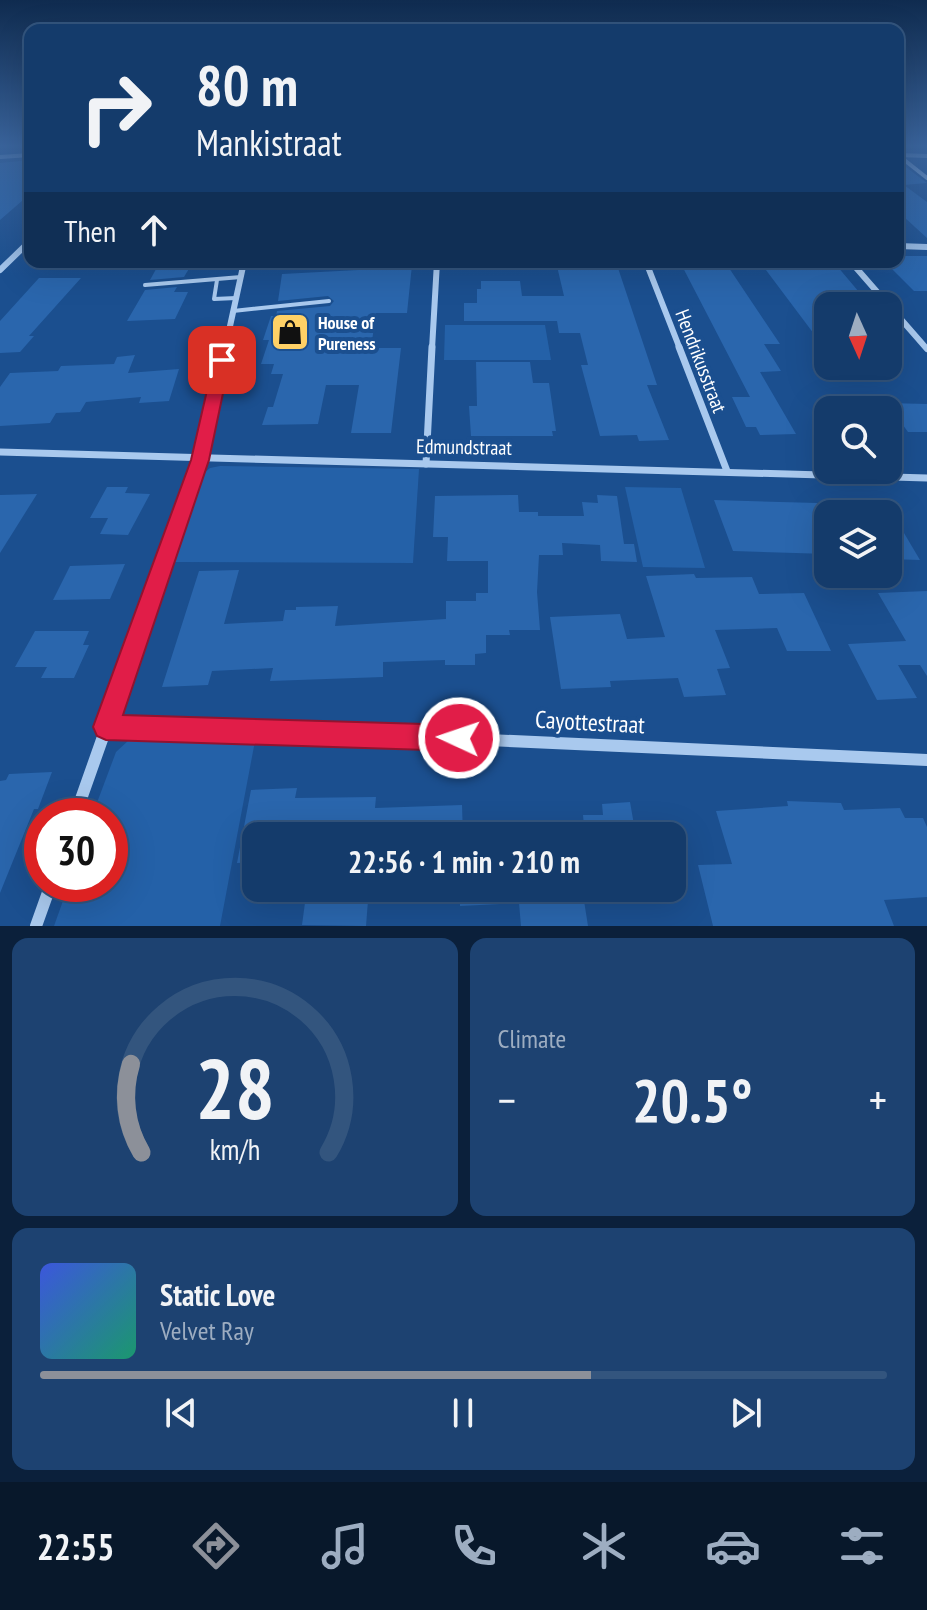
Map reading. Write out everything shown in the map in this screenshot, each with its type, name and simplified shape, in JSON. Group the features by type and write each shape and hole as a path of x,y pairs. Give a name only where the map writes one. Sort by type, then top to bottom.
{"street":[{"path":"904,246 927,247"},
{"path":"0,270 24,247"},
{"path":"81,798 200,460 243,268"},
{"path":"426,464 437,268"},
{"name":"Hendrikusstraat","path":"648,268 727,471"},
{"path":"856,268 927,349"},
{"name":"Edmundstraat","path":"0,452 927,478"},
{"name":"Cayottestraat","path":"106,727 248,729 927,760"},
{"path":"36,926 45,902"}],"lane":[{"path":"145,285 241,277"},
{"path":"217,280 214,299 236,298"},
{"path":"233,311 329,301"}],"shaded area":[{"path":"445,325 545,325 551,360 444,360"},
{"path":"210,468 419,469 413,563 173,562 203,474"},
{"path":"625,487 681,488 705,568 643,567"},
{"path":"149,737 255,741 220,926 54,926 63,902 128,902 128,798 99,798 116,752 129,740"}],"building":[{"path":"0,188 24,188 24,199 0,220"},
{"path":"904,188 927,202 927,238 904,217"},
{"path":"904,256 927,256 927,291 914,291 891,268 904,268"},
{"path":"157,268 189,268 184,277 150,280"},
{"path":"412,268 407,313 376,313 371,348 401,348 391,433 351,433 359,385 326,385 318,424 262,425 268,407 273,407 283,374 271,374 274,364 261,364 269,340 263,340 271,316 276,316 277,311 330,306 334,301 328,296 278,301 282,274"},
{"path":"557,268 618,268 657,385 647,385 669,440 639,441 637,435 600,436 581,365 588,365 580,333 559,333 557,321 464,321 464,303 477,303 477,289 481,289 481,281 520,281 522,296 564,296"},
{"path":"683,268 729,268 780,344 764,344 781,371 760,372 796,434 760,435 756,427 746,427 732,397 750,397"},
{"path":"764,268 839,268 859,292 814,292 814,334"},
{"path":"39,278 81,278 29,336 34,336 20,352 0,353 0,321"},
{"path":"177,287 174,292 188,292 175,319 127,321 145,290"},
{"path":"135,355 128,373 179,369 169,401 139,403 141,397 86,402 80,412 56,413 50,423 0,426 0,387 10,373 58,371 61,366 114,364 117,357"},
{"path":"476,362 530,362 533,383 549,383 556,431 552,431 553,436 471,436 469,406 477,406"},
{"path":"902,403 927,404 927,432 908,432 902,424"},
{"path":"107,487 128,487 125,493 150,494 128,535 100,534 108,518 90,518"},
{"path":"37,494 0,553 0,495"},
{"path":"518,495 519,512 538,512 538,516 584,516 582,502 598,503 597,495 617,496 624,544 634,544 637,562 601,561 600,545 562,543 563,555 539,555 537,592 540,630 509,630 510,635 486,635 486,653 475,654 475,665 445,665 445,660 383,662 383,677 270,681 273,668 212,671 208,685 162,687 199,571 239,570 224,624 283,621 285,610 296,610 296,607 338,606 335,626 446,619 446,601 476,601 476,593 488,593 488,561 447,561 448,537 433,537 435,496"},
{"path":"714,500 814,503 814,554 733,551"},
{"path":"902,530 920,560 902,559"},
{"path":"125,564 110,599 53,600 70,566"},
{"path":"694,574 696,578 752,577 759,594 804,593 831,651 787,651 777,628 715,630 730,668 717,669 726,695 684,697 678,678 610,681 611,687 561,689 550,617 620,614 627,639 665,637 646,576"},
{"path":"927,591 927,676 920,665 898,665 917,698 877,700 848,644 906,641 878,593"},
{"path":"35,631 89,631 83,645 89,645 74,678 41,678 47,667 15,667"},
{"path":"52,772 42,798 24,798 24,834 0,893 0,781 6,780 9,774"},
{"path":"297,788 295,798 376,797 375,808 462,805 463,822 245,822 251,790"},
{"path":"787,801 841,803 844,810 900,808 905,818 923,818 927,827 927,897 884,900 894,926 713,926 698,865 732,864 716,811 788,806"},
{"path":"630,802 634,822 584,822 583,815 603,815 602,804"},
{"path":"242,837 242,863 237,863"},
{"path":"305,902 368,902 366,926 302,925"},
{"path":"460,902 584,902 588,926 521,926 519,903 460,906"}],"place":[{"name":"House of Pureness","path":"290,332"}],"route":[{"path":"222,360 200,460 106,727 248,729 459,738"}]}
